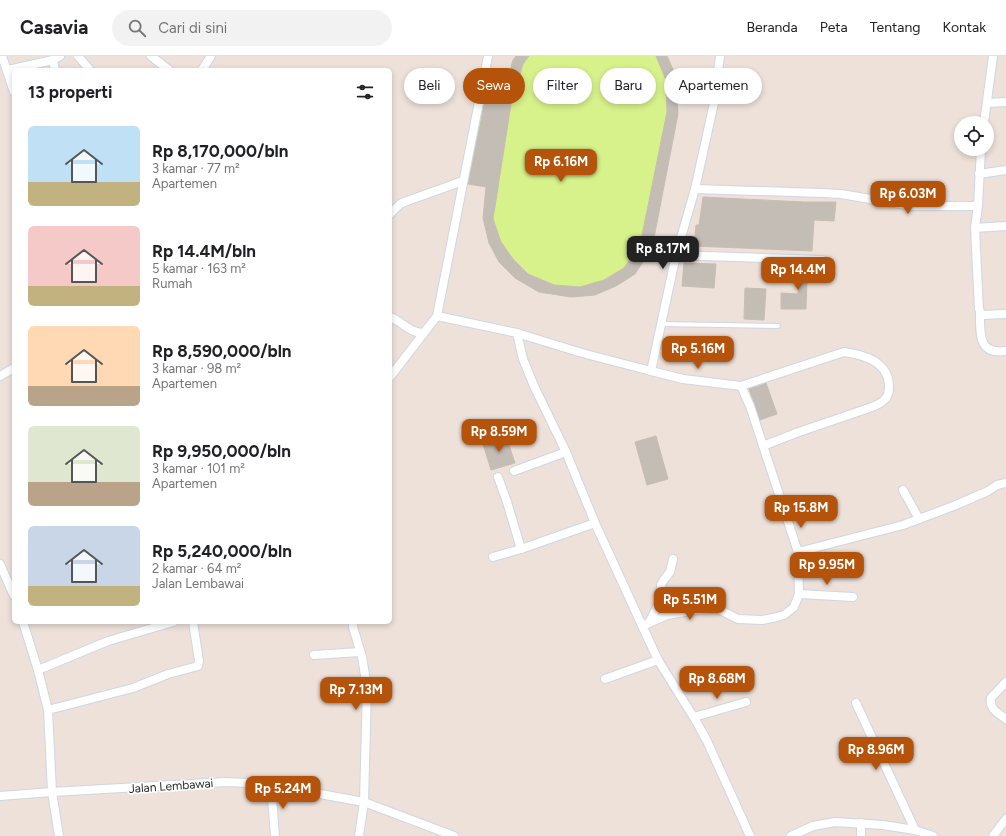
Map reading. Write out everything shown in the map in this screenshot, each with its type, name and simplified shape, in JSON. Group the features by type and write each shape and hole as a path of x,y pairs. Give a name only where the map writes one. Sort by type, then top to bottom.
{"street":[{"path":"2,56 8,70 12,88"},
{"path":"78,56 88,68"},
{"path":"151,56 166,68"},
{"path":"203,68 211,56"},
{"path":"392,374 437,316 488,56"},
{"path":"651,372 676,255 695,189 714,103 720,56"},
{"path":"985,116 993,56"},
{"path":"16,68 56,58 55,68"},
{"path":"8,70 12,69"},
{"path":"987,103 1006,102"},
{"path":"980,156 978,206 975,228 980,328 983,344 987,349 994,352 1006,351"},
{"path":"979,174 1006,170"},
{"path":"392,212 400,204 463,181"},
{"path":"695,189 841,194 912,206 978,206"},
{"path":"975,228 1006,226"},
{"path":"676,255 822,260"},
{"path":"980,313 986,315 1006,314"},
{"path":"437,316 517,333 651,372 683,379 741,386 844,352 867,358 882,366 887,374 889,392 883,402 763,446"},
{"path":"392,318 413,332 423,333"},
{"path":"517,333 523,359 566,452 595,523 646,625 658,660 694,717 710,748 750,836"},
{"path":"0,376 12,369"},
{"path":"646,625 667,615 696,610 718,609 738,619 762,620 784,615 794,608 799,594 798,552 750,406 741,386"},
{"path":"514,471 566,452"},
{"path":"498,477 521,549"},
{"path":"798,552 903,525 1006,483"},
{"path":"903,490 919,519"},
{"path":"493,557 521,549 595,523"},
{"path":"646,625 660,601 662,594 661,585 670,572 672,559"},
{"path":"0,564 12,591"},
{"path":"799,594 853,597"},
{"path":"24,624 38,670 48,710 52,792 60,836"},
{"path":"38,670 108,641 166,624"},
{"path":"48,710 133,688 168,674 198,666 199,661 193,624"},
{"path":"353,624 367,687 364,802 359,836"},
{"path":"314,655 360,652"},
{"path":"605,679 658,660"},
{"path":"1006,682 990,701 993,710 1006,719"},
{"path":"694,717 746,702"},
{"path":"856,703 915,830"},
{"name":"Jalan Lembawai","path":"0,796 226,782 271,785 364,802 454,836"},
{"path":"271,785 275,836"},
{"path":"993,836 1006,819"},
{"path":"791,836 813,826 835,822 883,825 915,830 933,836"},
{"path":"861,824 861,836"}],"lane":[{"path":"662,324 778,326"}],"green space":[{"path":"516,56 667,56 672,68 664,68 664,104 677,104 678,114 652,248 635,274 616,286 595,295 571,297 539,292 515,278 499,262 486,187 465,183 480,104 525,104 525,68 512,68"}],"building":[{"path":"516,56 529,56 522,68 511,68"},
{"path":"656,56 667,56 672,68 664,68 664,75"},
{"path":"484,104 511,104 493,219 501,242 513,259 528,274 554,285 580,287 604,280 624,268 640,245 667,112 667,104 677,104 678,114 652,248 635,274 616,286 595,295 571,297 539,292 515,278 499,262 489,243 483,218 486,187 468,184"},
{"path":"703,197 804,202 836,202 834,221 814,220 812,251 694,246 696,225 699,225"},
{"path":"684,263 716,264 714,288 682,286"},
{"path":"799,265 812,265 811,282 807,282 806,309 781,309 781,293 798,294"},
{"path":"745,288 766,289 764,320 744,319"},
{"path":"766,383 777,414 760,420 749,389"},
{"path":"506,436 515,463 491,470 483,444"},
{"path":"656,436 668,479 647,485 635,442"}]}
